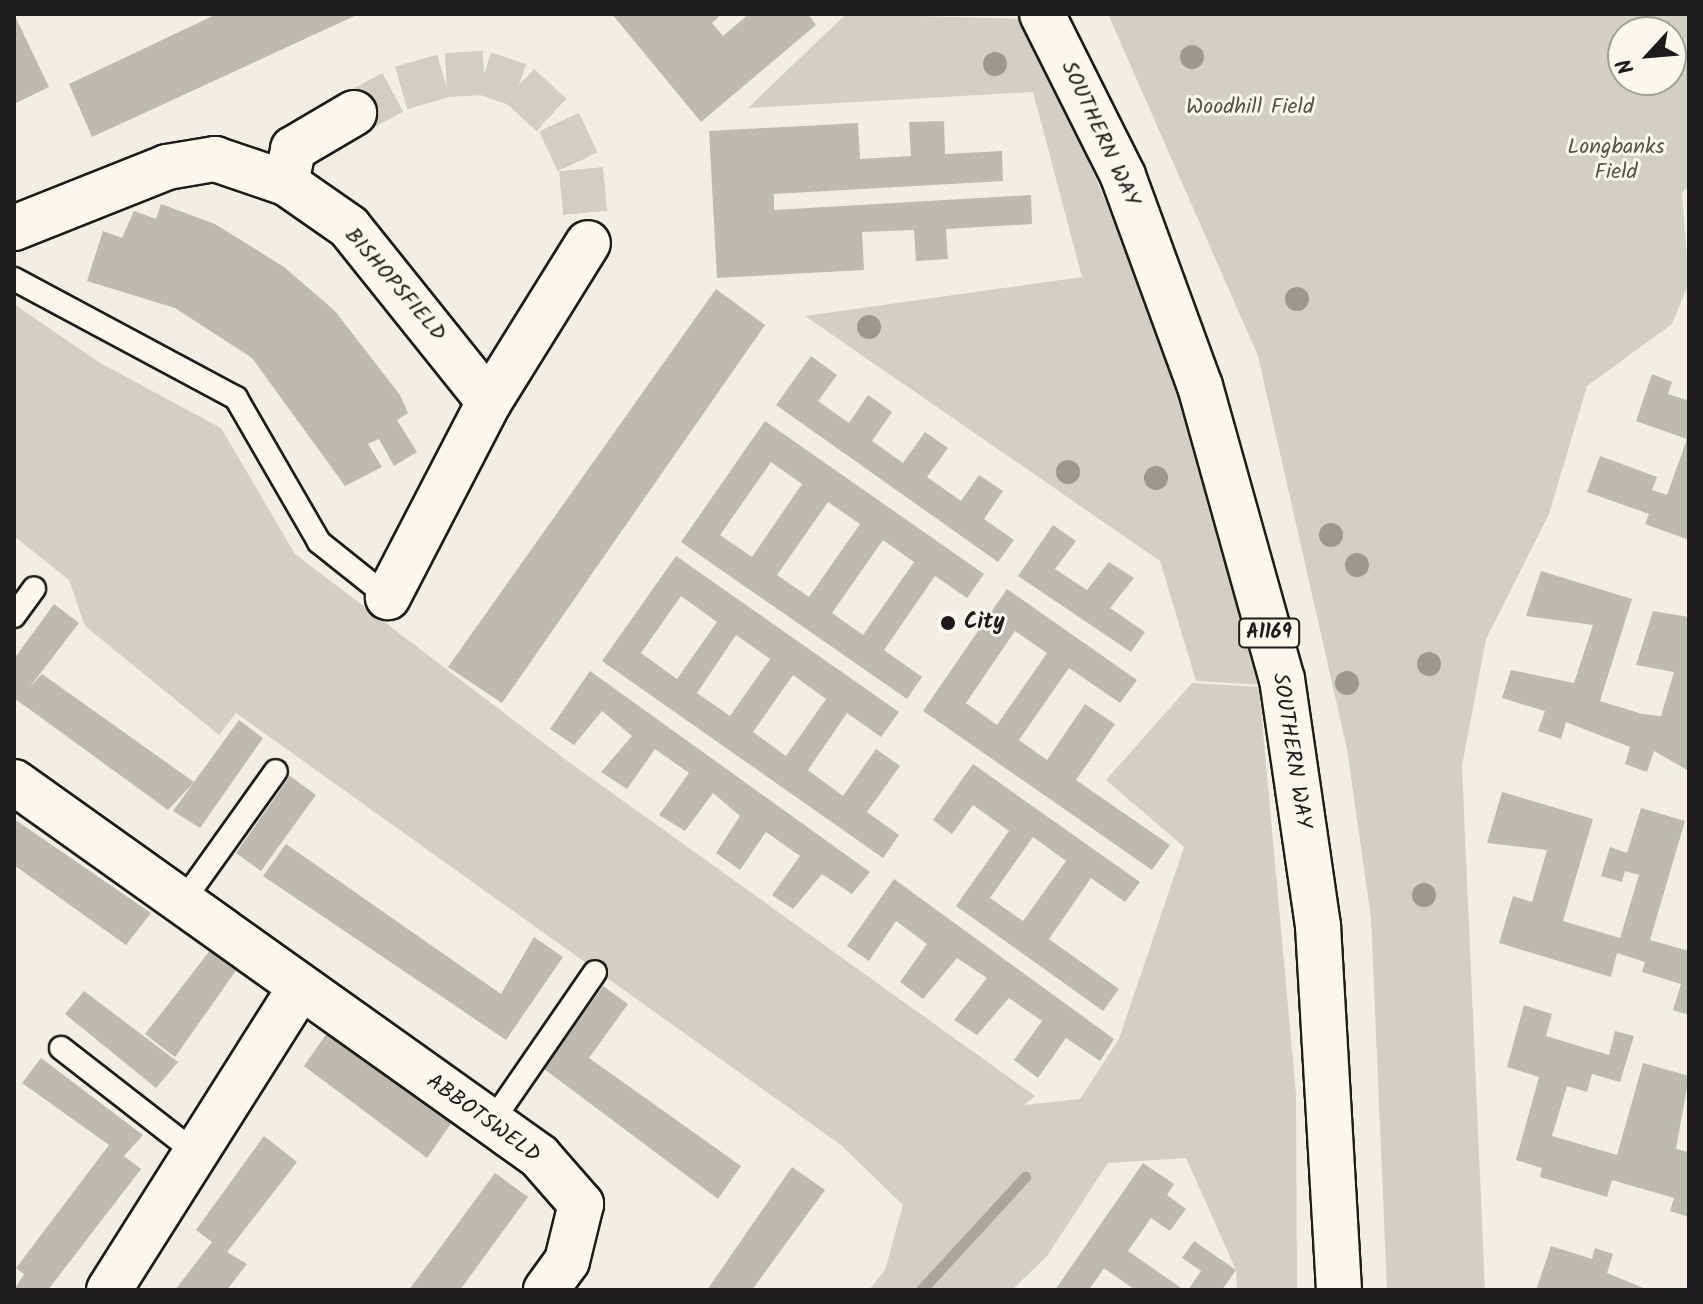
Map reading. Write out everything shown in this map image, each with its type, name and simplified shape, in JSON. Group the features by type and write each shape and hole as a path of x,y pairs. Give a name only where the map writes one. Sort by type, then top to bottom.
{"street":[{"name":"SOUTHERN WAY","path":"1042,14 1123,176 1200,386 1282,679 1318,926 1339,1290"},
{"path":"286,183 293,149 354,113"},
{"name":"BISHOPSFIELD","path":"14,228 167,167 215,159 286,183 349,227 489,402"},
{"path":"388,597 489,402 588,243"},
{"name":"ABBOTSWELD","path":"14,782 299,990 539,1156 581,1204 567,1261 546,1290"},
{"path":"109,1290 299,990"}],"lane":[{"path":"14,279 236,398 319,542 388,597"},
{"path":"14,616 34,588"},
{"path":"181,904 276,771"},
{"path":"491,1123 595,972"},
{"path":"61,1048 196,1153"}],"green space":[{"path":"846,14 1028,19 1181,379 1264,685 1196,681 1160,561 805,316 1082,277 1033,92 748,108"},
{"path":"1108,14 1689,14 1689,184 1682,193 1689,282 1672,324 1587,386 1549,514 1486,639 1462,766 1485,1290 1387,1290 1371,918 1347,749 1258,356"},
{"path":"14,304 100,363 221,428 295,554 566,760 1035,1096 1024,1105 1080,1099 1119,1039 1184,847 1106,780 1192,683 1259,687 1296,1094 1297,1290 1237,1290 1236,1270 1186,1158 1108,1163 1047,1256 1012,1290 869,1290 885,1270 903,1205 841,1145 236,713 219,735 85,626 69,580 14,536"}],"building":[{"path":"14,14 49,87 14,104"},
{"path":"217,14 359,14 92,137 69,84"},
{"path":"612,14 722,14 712,23 723,36 749,14 808,14 816,25 701,122"},
{"path":"944,121 945,154 1002,151 1003,181 774,194 774,210 1031,195 1032,224 946,229 948,259 916,261 914,230 862,232 864,270 717,278 709,131 858,123 860,159 911,156 909,122"},
{"path":"161,204 215,224 284,267 335,311 400,395 408,413 397,420 417,452 394,466 379,439 368,444 382,467 345,486 252,358 175,308 87,281 103,231 122,238 134,211 156,219"},
{"path":"716,289 765,325 502,703 448,667"},
{"path":"811,356 837,375 818,401 849,423 868,395 892,412 872,441 903,463 925,432 948,448 927,477 961,501 979,475 1003,491 984,519 1014,540 998,562 776,405"},
{"path":"1652,374 1672,382 1668,394 1689,401 1689,540 1645,524 1649,514 1587,492 1600,456 1657,477 1652,490 1667,495 1687,439 1636,421"},
{"path":"765,421 984,574 967,598 935,576 884,650 922,677 907,699 681,542","holes":["771,462 802,484 752,557 720,535","828,502 860,524 809,597 777,575","883,540 914,562 863,635 832,613"]},
{"path":"1053,525 1076,541 1055,569 1087,590 1109,562 1134,578 1110,608 1145,632 1131,652 1018,576"},
{"path":"676,556 899,712 881,737 847,713 808,770 843,796 876,749 900,766 867,812 899,835 883,858 602,661","holes":["681,596 717,622 677,679 641,653","736,635 770,659 730,716 697,693","793,675 826,699 786,756 753,732"]},
{"path":"1541,571 1632,599 1600,701 1642,714 1661,716 1674,672 1636,665 1653,611 1689,617 1689,771 1654,751 1647,772 1625,764 1630,747 1566,722 1561,739 1538,731 1545,711 1502,698 1511,670 1574,683 1593,625 1526,616"},
{"path":"1007,589 1137,680 1120,703 1069,668 1019,740 1047,760 1085,704 1115,724 1076,780 1170,845 1152,870 923,711","holes":["1015,631 1047,653 997,725 966,703"]},
{"path":"54,604 79,623 29,688 42,674 194,782 168,810 14,698 14,659"},
{"path":"590,671 870,872 852,894 822,874 793,909 772,895 800,856 766,832 740,870 716,853 740,816 713,793 685,831 659,815 689,773 655,749 627,789 601,772 632,736 602,711 574,745 550,729"},
{"path":"239,720 263,738 200,828 173,811"},
{"path":"973,764 1140,882 1125,902 1091,878 1049,939 1119,989 1103,1011 956,906 1009,831 973,805 952,834 933,820","holes":["1033,837 1066,861 1023,921 990,898"]},
{"path":"290,776 316,795 261,871 236,853"},
{"path":"1502,792 1593,819 1563,921 1620,938 1639,875 1625,871 1622,882 1601,876 1610,847 1627,853 1641,808 1685,821 1650,940 1689,951 1689,1015 1673,1010 1681,984 1642,972 1645,962 1617,953 1611,977 1499,943 1513,896 1532,902 1547,850 1487,843"},
{"path":"14,819 151,913 126,945 14,865"},
{"path":"286,844 501,994 534,937 563,957 506,1040 263,876"},
{"path":"894,879 1114,1039 1100,1061 1066,1038 1038,1078 1014,1060 1042,1021 1009,998 977,1035 954,1020 987,978 957,958 923,999 900,982 927,944 896,921 869,961 847,946"},
{"path":"215,944 240,965 175,1057 145,1034"},
{"path":"603,986 628,1004 589,1058 741,1166 718,1199 544,1069"},
{"path":"84,991 178,1062 156,1088 65,1014"},
{"path":"1524,1005 1552,1014 1546,1036 1609,1055 1615,1031 1634,1036 1620,1082 1592,1074 1587,1092 1567,1086 1552,1136 1617,1155 1643,1063 1689,1076 1676,1149 1689,1152 1689,1217 1670,1211 1674,1198 1612,1180 1607,1197 1540,1177 1542,1168 1516,1160 1539,1077 1507,1067"},
{"path":"327,1033 455,1118 427,1158 304,1066"},
{"path":"41,1058 143,1135 124,1156 141,1169 48,1290 14,1290 24,1274 16,1268 109,1145 22,1083"},
{"path":"264,1136 297,1162 227,1252 247,1264 227,1290 175,1290 212,1242 196,1230"},
{"path":"1143,1163 1174,1184 1167,1195 1186,1209 1170,1231 1151,1218 1128,1251 1184,1290 1135,1290 1104,1268 1089,1290 1055,1290"},
{"path":"792,1167 825,1190 752,1290 707,1290"},
{"path":"495,1173 528,1197 460,1290 409,1290"},
{"path":"1194,1241 1236,1270 1222,1290 1188,1290 1201,1271 1182,1258"},
{"path":"1551,1246 1592,1259 1595,1248 1613,1254 1607,1273 1648,1290 1536,1290"}],"waterway":[{"path":"921,1290 1025,1177"}],"tunnel":[{"path":"354,113 401,88 446,75 484,73 519,85 559,122 581,169 588,243"}],"place":[{"name":"City","path":"948,623"}],"park label":[{"name":"Woodhill Field","path":"1250,108"},
{"name":"Longbanks Field","path":"1616,160"}]}
